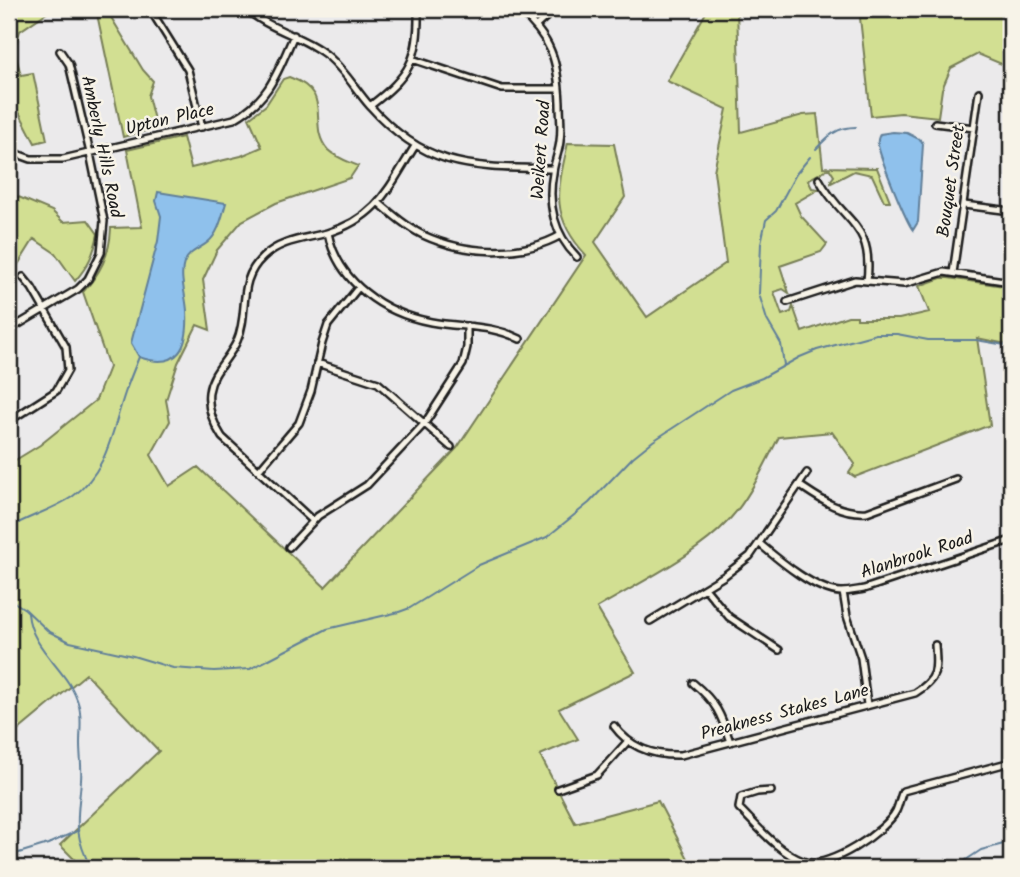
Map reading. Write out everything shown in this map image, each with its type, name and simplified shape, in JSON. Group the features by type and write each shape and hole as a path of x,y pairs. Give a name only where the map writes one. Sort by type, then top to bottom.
{"street":[{"path":"150,9 188,70 202,127"},
{"path":"246,9 329,57 370,106 415,146 445,160 471,166 553,169"},
{"path":"370,106 399,83 412,59 419,33 418,9"},
{"name":"Weikert Road","path":"518,9 536,26 552,50 556,64 560,140 553,169 550,200 561,235 577,257"},
{"path":"536,26 555,9"},
{"name":"Upton Place","path":"9,151 31,159 63,159 234,119 257,104 270,88 294,35"},
{"name":"Amberly Hills Road","path":"9,330 78,289 88,279 102,253 104,221 90,153 69,64 60,51"},
{"path":"412,59 502,89 559,89"},
{"name":"Bouquet Street","path":"953,273 979,92"},
{"path":"935,123 974,128"},
{"path":"313,521 222,437 210,411 209,390 216,372 237,343 244,291 255,266 268,253 282,245 328,233 361,219 379,203 415,146"},
{"path":"819,179 830,197 863,235 869,264 867,281"},
{"path":"379,203 395,217 423,234 453,246 509,250 548,243 561,235"},
{"path":"964,205 1011,211"},
{"path":"328,233 336,259 358,288 391,309 411,317 486,327 520,339"},
{"path":"787,302 844,282 867,281 905,285 935,273 953,273 1011,282"},
{"path":"9,421 57,391 65,378 68,359 66,347 23,277"},
{"path":"259,470 299,423 312,391 328,325 358,288"},
{"path":"289,547 313,521 367,485 425,423 463,364 467,326"},
{"path":"317,363 377,383 451,447"},
{"path":"650,621 705,588 750,556 807,474"},
{"path":"799,485 836,507 856,513 867,512 956,479"},
{"name":"Alanbrook Road","path":"760,544 801,575 823,587 843,592 864,589 1011,540"},
{"path":"705,588 729,617 779,650"},
{"path":"843,592 847,616 861,658 867,705"},
{"name":"Preakness Stakes Lane","path":"614,726 627,742 651,753 681,755 915,693 927,686 936,670 936,645"},
{"path":"693,683 720,712 730,742"},
{"path":"558,789 597,775 627,742"},
{"path":"771,791 741,797 739,808 758,830 778,846 804,862 814,864 841,855 882,829 895,812 902,791 1011,762"}],"green space":[{"path":"9,9 64,9 48,12 20,31 14,50 21,75 33,73 47,140 35,143 19,112 9,107"},
{"path":"64,9 106,9 143,70 153,81 148,96 156,128 123,137 97,14"},
{"path":"708,9 737,9 741,132 803,115 817,114 823,167 877,168 890,201 884,201 872,175 854,171 831,183 834,176 829,168 808,180 812,188 819,189 795,203 801,216 827,244 821,252 780,266 789,293 783,289 774,292 782,315 791,312 793,306 802,332 848,316 857,316 857,319 899,319 929,312 919,286 948,278 1011,287 1011,345 977,338 990,425 855,477 849,473 855,464 832,432 779,437 743,502 715,534 666,568 597,608 635,672 559,709 578,739 540,755 575,823 658,801 693,868 83,868 60,845 159,751 86,674 9,738 9,464 40,445 96,400 109,367 83,292 103,263 109,247 111,228 142,227 127,150 183,137 191,168 241,156 262,147 249,118 266,105 283,79 289,77 304,84 312,92 318,110 319,130 328,150 358,166 350,178 276,203 242,221 217,250 203,280 210,330 197,325 178,363 166,400 170,421 151,455 169,486 198,467 325,587 457,448 586,255 566,228 559,202 568,143 614,144 625,197 595,242 647,317 726,263 714,171 727,109 667,81"},
{"path":"930,9 1011,9 1011,68 978,54 951,68 942,89 938,117 901,113 871,116 860,18 930,17"},
{"path":"9,193 52,211 63,222 88,220 98,234 90,259 75,281 55,253 34,239 9,279"}],"water":[{"path":"907,133 921,140 923,144 918,222 913,230 878,145 880,134"},
{"path":"158,192 226,203 215,234 184,263 182,274 187,311 186,335 179,353 164,361 139,357 131,343 158,241 161,216 156,201"}],"waterway":[{"path":"816,149 833,133 856,127"},
{"path":"784,365 781,344 767,320 759,294 761,243 766,220 776,211 796,174 810,157"},
{"path":"9,599 25,609 48,631 70,642 173,668 214,671 250,669 327,629 410,608 479,565 547,537 589,503 633,457 653,441 731,390 762,378 800,357 876,334 897,334 928,340 976,340 1011,346"},
{"path":"9,528 72,497 94,475 107,450 139,357"},
{"path":"28,613 36,638 68,682 79,706 81,775 78,825 81,844 91,868"},
{"path":"9,856 48,844 77,831"},
{"path":"954,868 981,850 1011,842"}]}
